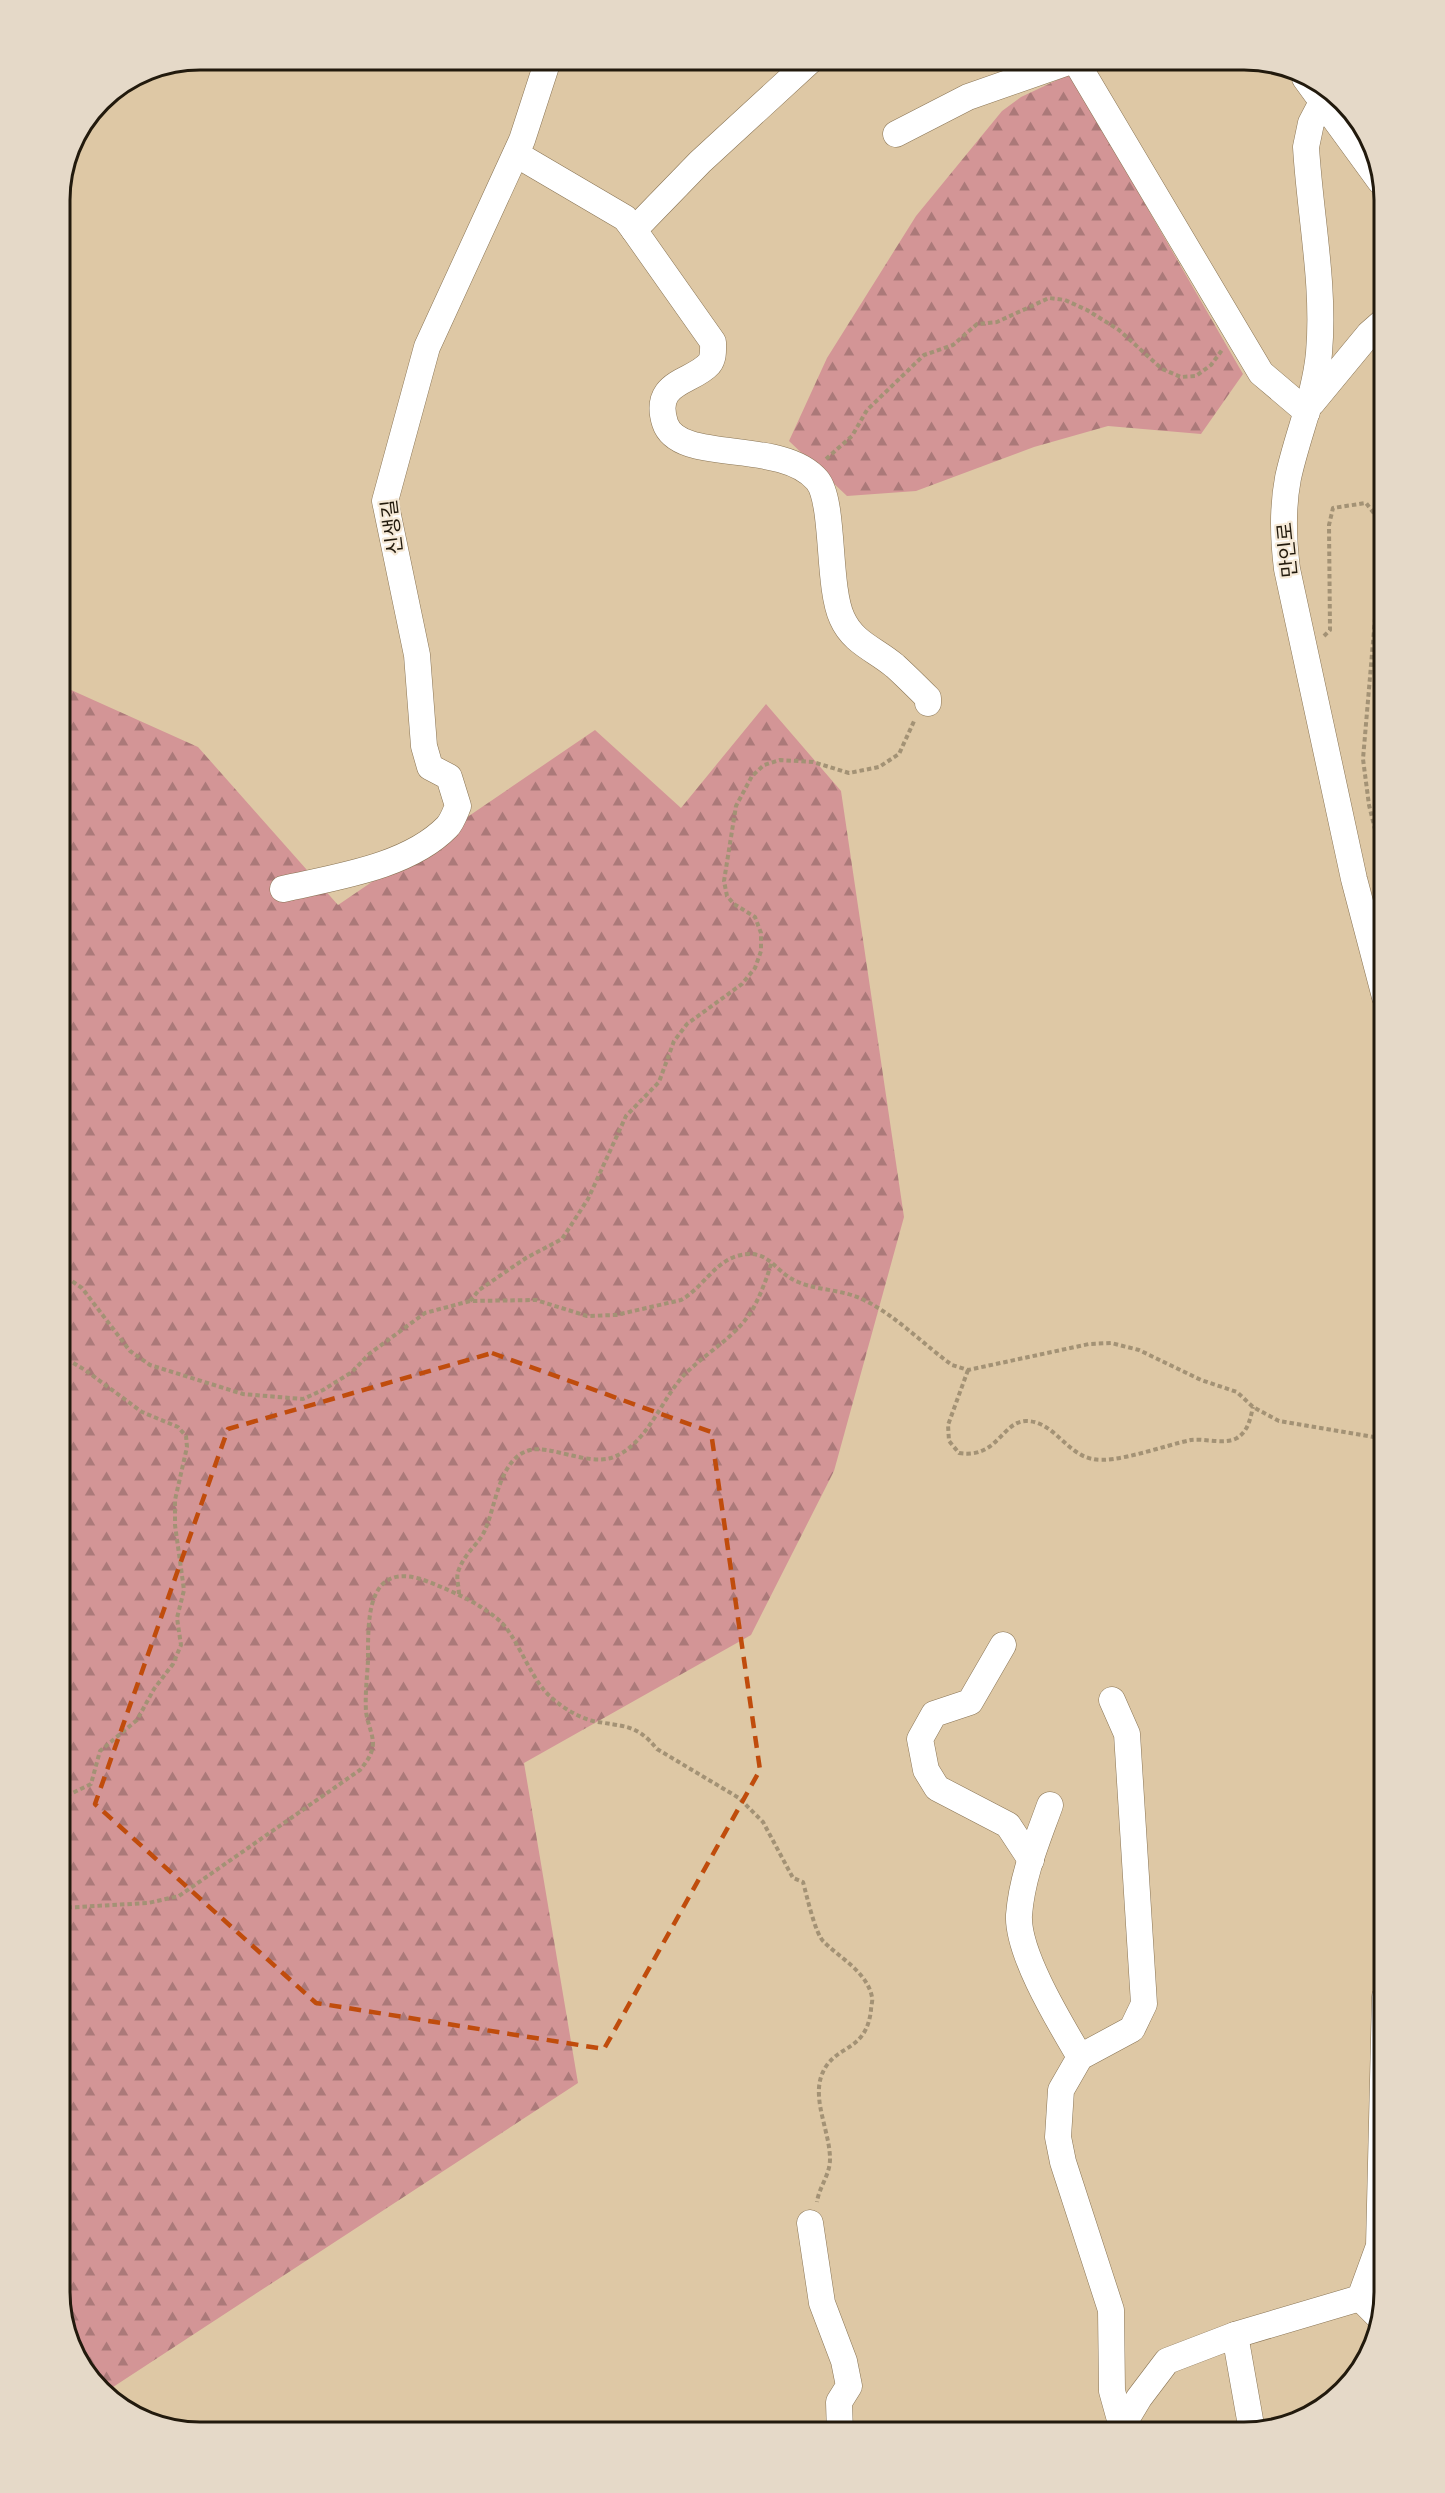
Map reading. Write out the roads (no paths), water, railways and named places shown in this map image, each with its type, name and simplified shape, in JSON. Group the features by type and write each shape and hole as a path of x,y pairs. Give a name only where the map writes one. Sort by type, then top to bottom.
{"street":[{"name":"신생길","path":"283,889 370,870 404,855 449,826 458,807 455,789 449,777 430,767 424,746 417,655 385,501 427,347 516,154 544,70"},
{"path":"634,230 700,162 799,71"},
{"path":"896,134 968,97 1043,71"},
{"path":"1080,71 1261,373 1307,410 1375,328"},
{"path":"1314,90 1370,168"},
{"name":"만인로","path":"1322,102 1311,123 1305,147 1320,310 1319,353 1307,410 1288,477 1282,527 1287,569 1305,653 1354,879 1375,959"},
{"path":"516,154 625,218 713,342 713,357 709,364 679,381 670,389 664,406 665,422 672,436 686,444 705,449 759,453 779,458 812,476 822,490 840,615 849,632 893,665 928,698 928,703"},
{"path":"1003,1645 970,1702 934,1714 920,1740 926,1770 937,1788 1008,1825 1031,1860"},
{"path":"1112,1700 1127,1734 1144,2004 1132,2029 1080,2056 1061,2091 1058,2137 1070,2183 1111,2310 1112,2391 1118,2422"},
{"path":"1050,1805 1025,1876 1019,1918 1028,1959 1080,2056"},
{"path":"810,2223 822,2303 844,2361 849,2386 839,2402 840,2422"},
{"path":"1360,2298 1375,2257"},
{"path":"1360,2298 1373,2311"},
{"path":"1125,2422 1139,2398 1167,2361 1235,2335 1360,2298"},
{"path":"1235,2335 1250,2422"}]}
